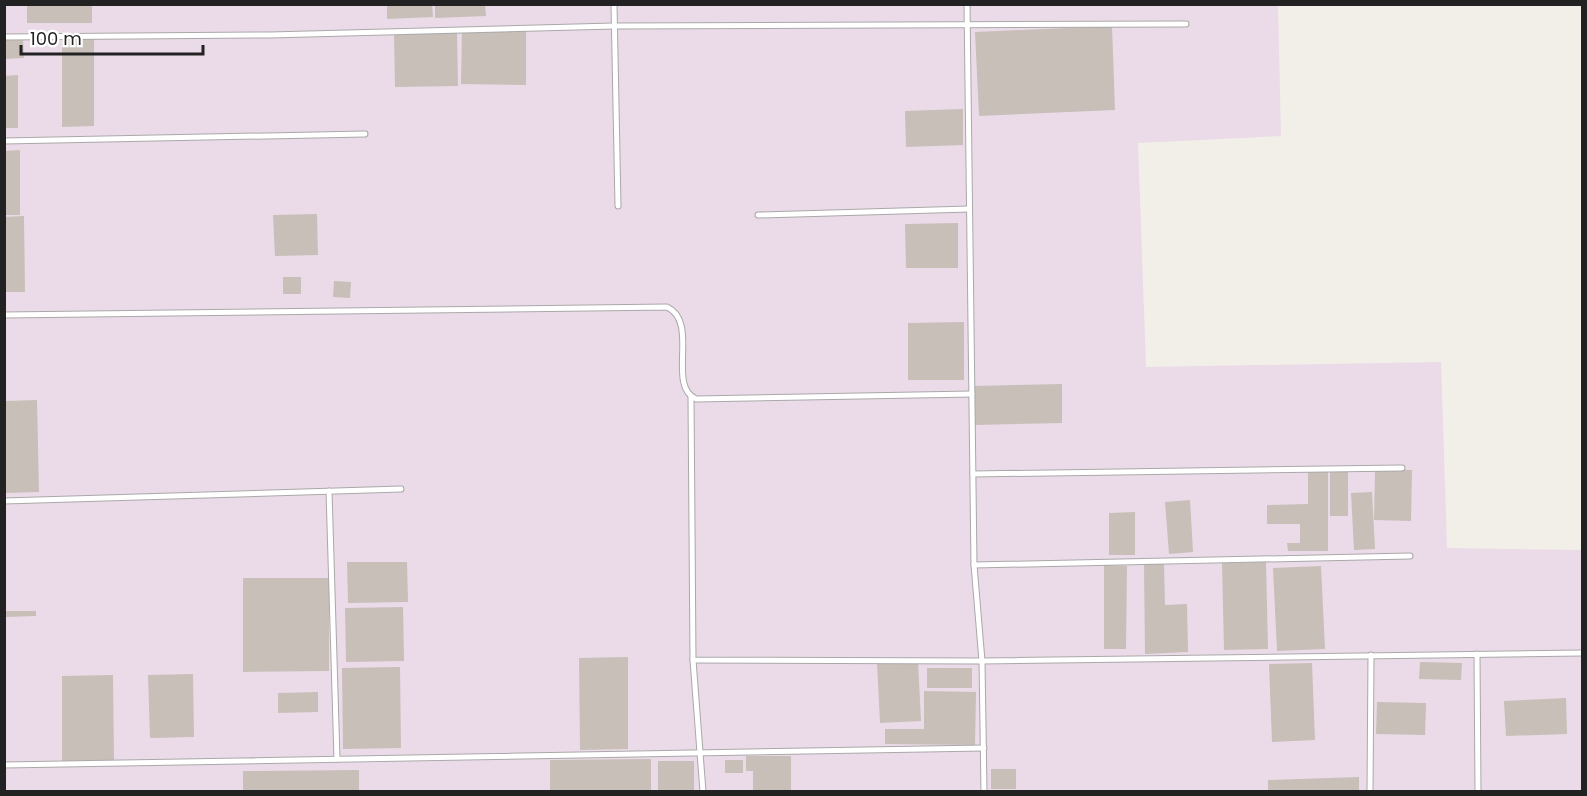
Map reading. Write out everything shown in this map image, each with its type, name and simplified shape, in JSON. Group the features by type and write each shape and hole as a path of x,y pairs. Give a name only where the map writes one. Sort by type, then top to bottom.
{"lane":[{"path":"614,4 618,206"},
{"path":"967,4 974,565 982,661 984,792"},
{"path":"4,37 247,35 614,26 967,27 1186,24"},
{"path":"4,141 365,134"},
{"path":"758,215 969,209"},
{"path":"4,315 667,307 675,310 681,320 684,385 691,397 693,660 703,792"},
{"path":"691,397 704,400 972,394"},
{"path":"974,474 1402,468"},
{"path":"4,501 401,489"},
{"path":"329,491 337,759"},
{"path":"974,565 1410,556"},
{"path":"693,660 982,661 1582,653"},
{"path":"1477,654 1478,792"},
{"path":"1370,792 1371,655"},
{"path":"4,765 984,748"}],"shaded area":[{"path":"5,5 1278,5 1281,136 1138,143 1146,367 1441,362 1447,548 1582,550 1582,791 5,792"}],"building":[{"path":"27,4 92,4 92,23 27,23"},
{"path":"387,4 432,4 433,17 387,19"},
{"path":"435,4 485,4 486,16 435,18"},
{"path":"1112,26 1115,110 979,116 975,32"},
{"path":"462,29 526,30 526,85 461,84"},
{"path":"457,31 458,86 395,87 394,32"},
{"path":"62,35 94,35 94,126 62,127"},
{"path":"23,37 24,58 4,59 4,38"},
{"path":"18,75 18,128 4,128 4,76"},
{"path":"963,109 963,145 906,147 905,111"},
{"path":"20,150 20,215 4,215 4,151"},
{"path":"317,214 318,255 275,256 273,215"},
{"path":"24,216 25,292 4,292 4,217"},
{"path":"958,223 958,268 906,268 905,224"},
{"path":"283,277 301,277 301,294 283,294"},
{"path":"334,281 351,282 350,298 333,297"},
{"path":"964,322 964,380 908,380 908,323"},
{"path":"1062,384 1062,423 975,425 974,386"},
{"path":"37,400 39,492 5,493 4,401"},
{"path":"1375,470 1412,470 1411,521 1374,520"},
{"path":"1308,471 1328,471 1328,551 1288,551 1287,543 1300,543 1300,524 1267,524 1267,505 1308,504"},
{"path":"1330,471 1348,471 1348,516 1330,516"},
{"path":"1372,492 1375,549 1354,550 1351,493"},
{"path":"1190,500 1193,552 1169,554 1165,502"},
{"path":"1135,512 1135,555 1109,555 1109,513"},
{"path":"347,562 407,562 408,602 348,603"},
{"path":"1266,562 1268,649 1224,650 1222,563"},
{"path":"1144,564 1164,564 1165,605 1187,604 1188,652 1145,654"},
{"path":"1104,565 1127,566 1126,649 1104,649"},
{"path":"1321,566 1325,649 1277,651 1273,568"},
{"path":"243,578 329,578 329,671 243,672"},
{"path":"403,607 404,661 346,662 345,608"},
{"path":"5,611 36,611 36,616 5,617"},
{"path":"628,657 628,749 580,750 579,658"},
{"path":"918,661 921,721 880,723 877,663"},
{"path":"1420,662 1462,663 1461,680 1419,679"},
{"path":"1312,663 1315,740 1272,742 1269,664"},
{"path":"400,667 401,748 343,749 342,668"},
{"path":"927,668 972,668 972,688 927,688"},
{"path":"193,674 194,737 150,738 148,675"},
{"path":"113,675 114,761 62,762 62,676"},
{"path":"924,691 976,692 975,745 885,744 885,729 924,729"},
{"path":"318,692 318,712 278,713 278,693"},
{"path":"1566,698 1567,734 1506,736 1504,701"},
{"path":"1377,702 1426,703 1425,735 1376,734"},
{"path":"746,756 791,756 791,792 753,792 753,771 746,771"},
{"path":"651,759 651,790 550,791 550,760"},
{"path":"725,760 743,760 743,773 725,773"},
{"path":"658,761 694,761 694,792 658,792"},
{"path":"991,769 1016,769 1016,789 991,789"},
{"path":"359,770 359,792 243,792 243,771"},
{"path":"1359,777 1359,792 1268,792 1268,780"}]}
